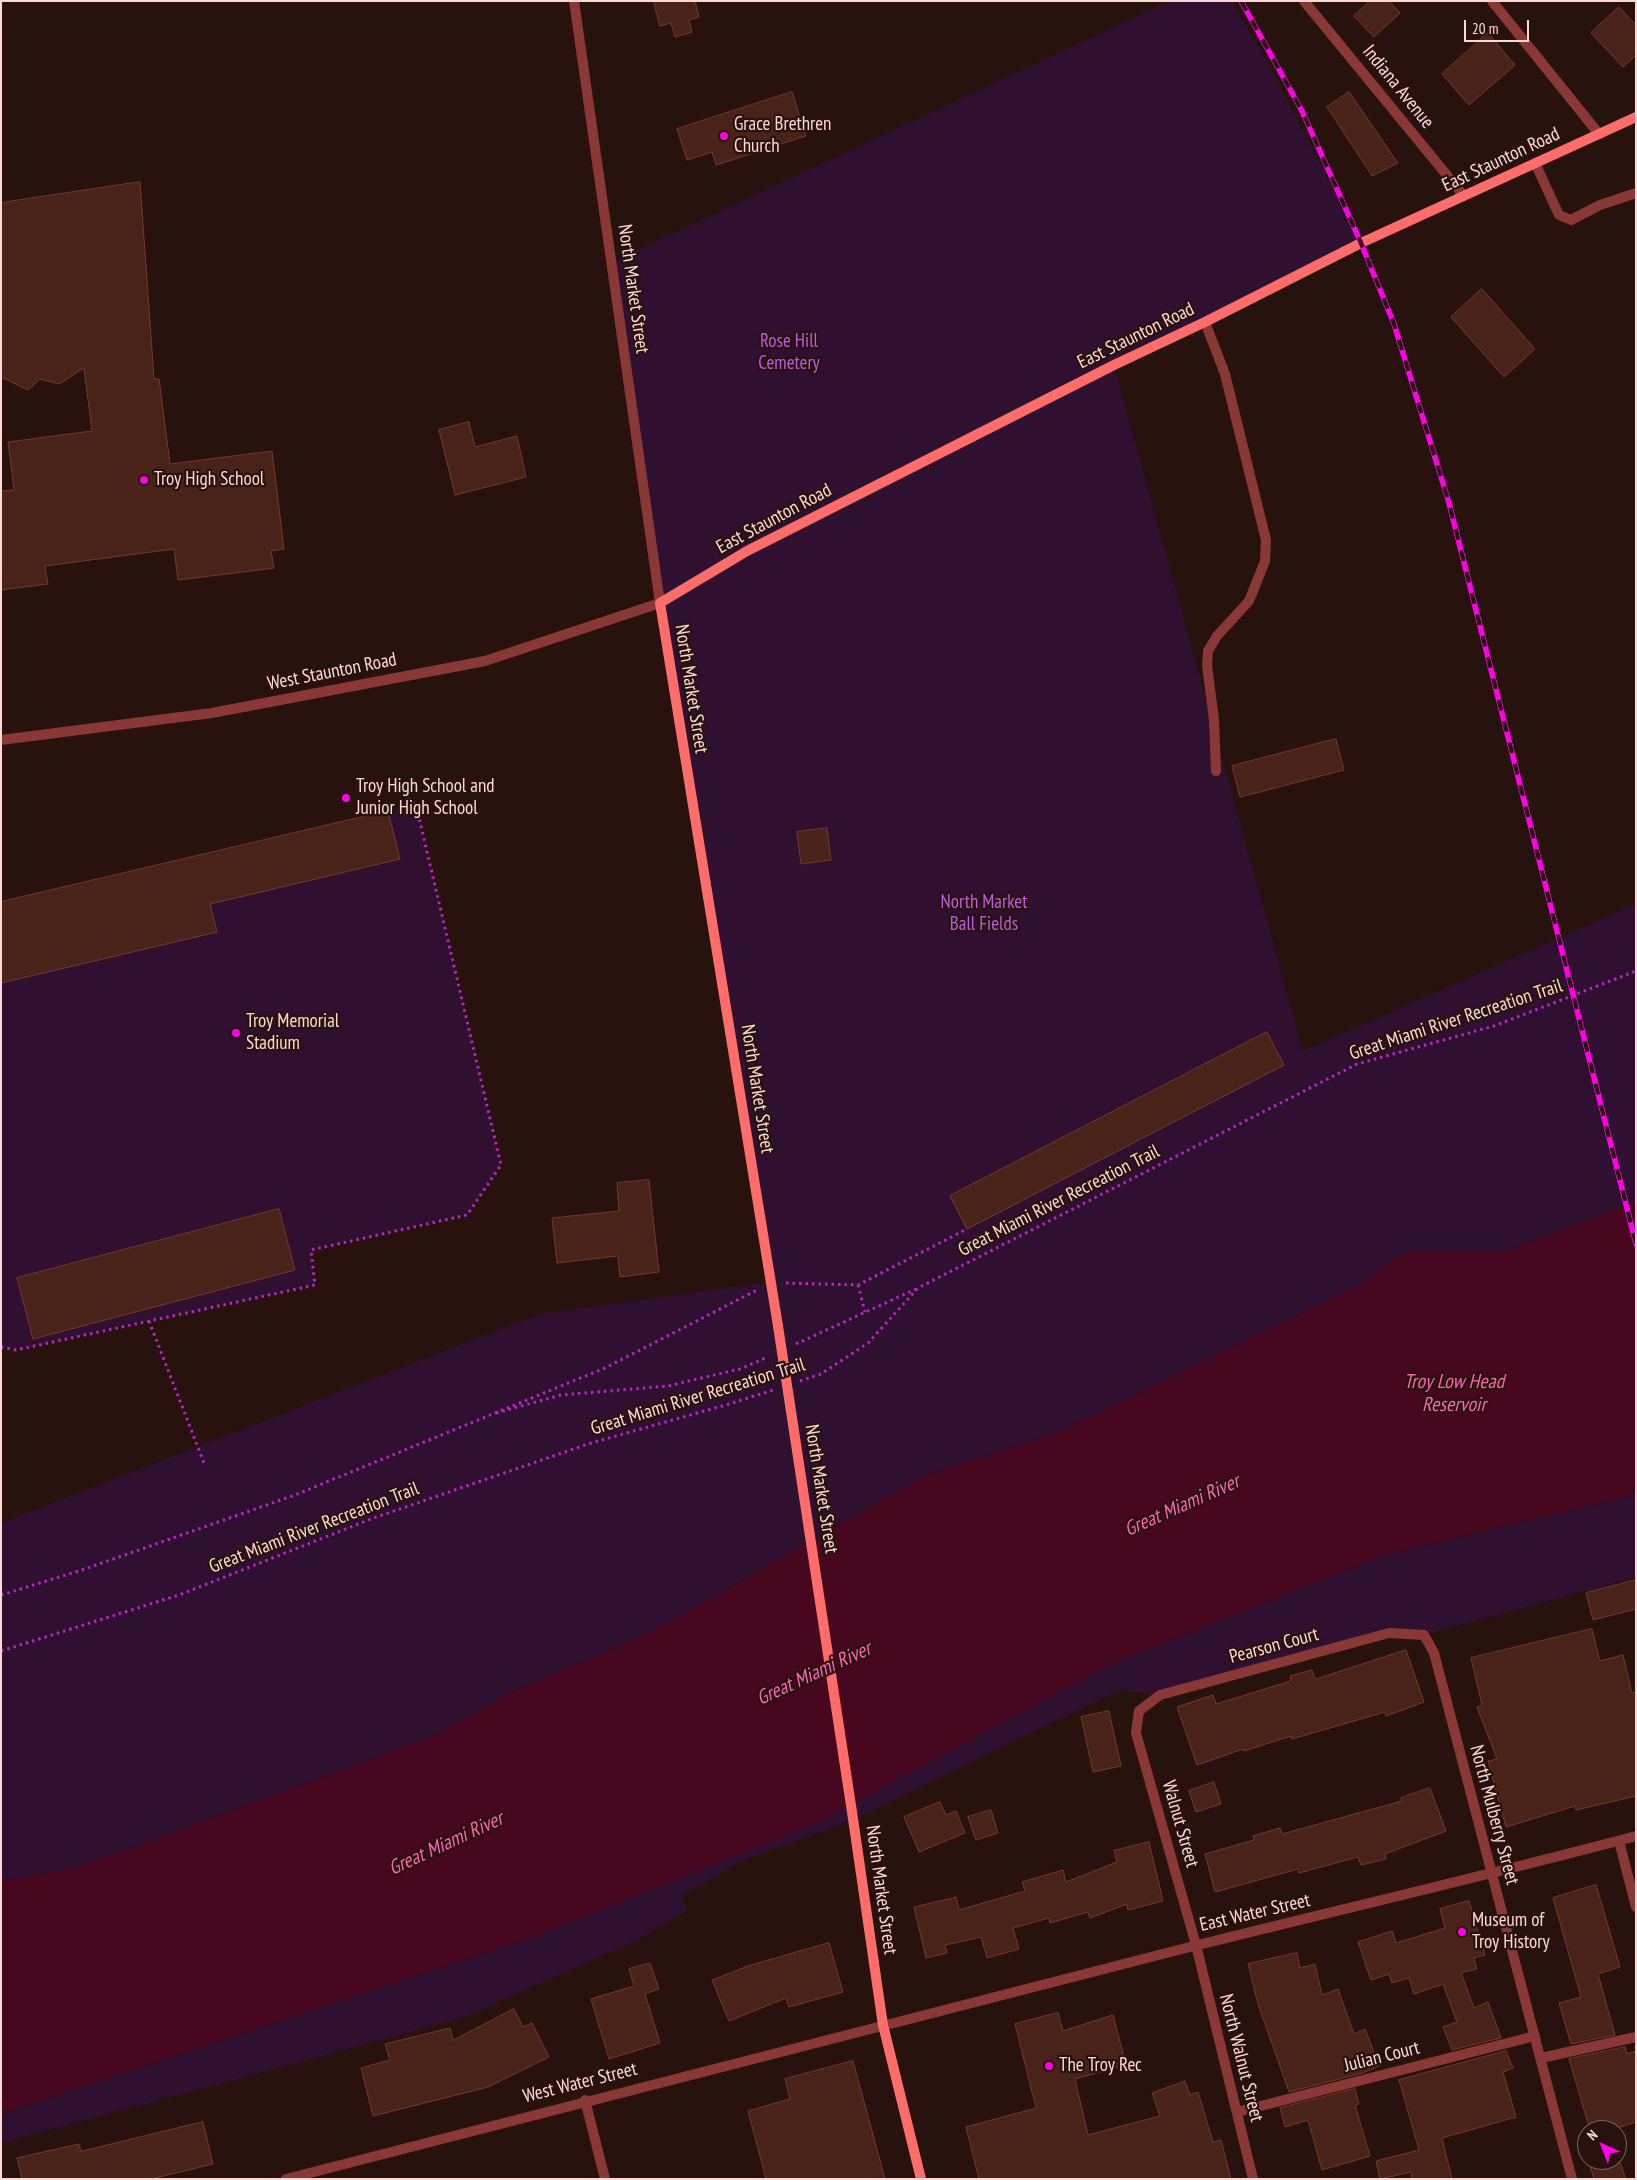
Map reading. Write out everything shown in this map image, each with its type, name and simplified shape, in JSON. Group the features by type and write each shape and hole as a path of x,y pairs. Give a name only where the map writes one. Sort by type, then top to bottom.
{"main road":[{"name":"East Staunton Road","path":"660,603 747,551 1114,365 1205,322 1361,243 1636,117"},
{"name":"North Market Street","path":"660,603 778,1326 883,2025 921,2179"}],"street":[{"name":"North Market Street","path":"574,1 660,603"},
{"name":"Indiana Avenue","path":"1304,1 1464,196"},
{"path":"1492,1 1599,134"},
{"path":"1535,163 1560,214 1571,220 1600,205 1636,193"},
{"path":"1205,322 1225,374 1266,540 1265,561 1249,601 1217,636 1208,651 1207,665 1214,720 1216,771"},
{"name":"West Staunton Road","path":"1,740 212,713 486,661 660,603"},
{"name":"Pearson Court","path":"1139,1711 1160,1695 1389,1633 1424,1635"},
{"name":"North Mulberry Street","path":"1424,1635 1434,1652 1572,2179"},
{"name":"Walnut Street","path":"1139,1711 1136,1734 1196,1945"},
{"name":"East Water Street","path":"883,2025 1196,1945 1492,1875 1636,1836"},
{"path":"1619,1841 1636,1907"},
{"name":"North Walnut Street","path":"1196,1945 1253,2179"},
{"name":"West Water Street","path":"286,2179 585,2100 883,2025"},
{"name":"Julian Court","path":"1237,2112 1535,2036"},
{"path":"1541,2058 1636,2037"},
{"path":"585,2100 605,2179"}],"path":[{"path":"1,1347 16,1350 315,1285 311,1250 467,1215 502,1165 416,804 397,790"},
{"name":"Great Miami River Recreation Trail","path":"794,1383 821,1374 868,1343 918,1288 1357,1064 1494,1026 1636,972"},
{"path":"1,1595 82,1570 295,1495 605,1368 771,1282 858,1285 967,1229"},
{"path":"858,1285 865,1312"},
{"path":"793,1345 918,1288"},
{"path":"149,1321 204,1463"},
{"path":"480,1418 561,1395 668,1386 740,1370 776,1353"},
{"name":"Great Miami River Recreation Trail","path":"1,1651 179,1595 371,1519 588,1444 720,1407 775,1389"}],"green space":[{"path":"1170,1 1231,1 1266,59 1361,243 1114,366 1303,1051 1636,904 1636,1202 1505,1251 1407,1251 1358,1286 1061,1431 927,1475 656,1630 518,1689 434,1736 76,1868 1,1881 1,1523 540,1314 771,1282 612,262"},
{"name":"Troy Memorial Stadium","path":"416,805 501,1165 467,1215 311,1250 315,1285 16,1350 1,1347 1,902"},
{"path":"1636,1495 1636,1577 1424,1635 1389,1633 1160,1695 1119,1690 853,1820 744,1860 682,1895 686,1911 635,1941 462,2018 1,2143 1,2114 528,1939 1113,1663 1384,1555"}],"water":[{"name":"Troy Low Head Reservoir","path":"1636,1202 1636,1495 1384,1555 1113,1663 810,1826 528,1939 1,2114 1,1881 76,1868 434,1736 518,1689 656,1630 927,1475 1061,1431 1358,1286 1407,1251 1505,1251"}],"building":[{"path":"654,1 695,1 699,17 689,20 692,32 675,37 671,23 660,26"},
{"path":"1370,1 1389,1 1400,13 1374,37 1354,16"},
{"path":"1619,7 1636,25 1636,55 1623,67 1591,33"},
{"path":"1488,33 1515,65 1469,105 1442,74"},
{"path":"792,92 806,136 716,165 712,152 687,160 677,129"},
{"path":"1349,92 1398,163 1372,176 1327,107"},
{"path":"140,182 154,379 159,379 170,464 272,451 284,549 271,551 274,568 178,580 174,549 45,566 48,584 1,590 1,491 14,490 8,442 92,431 84,368 59,384 40,379 28,390 1,377 1,203"},
{"path":"1482,289 1535,349 1504,377 1451,317"},
{"path":"469,422 475,447 517,436 526,477 455,495 439,430"},
{"path":"1336,739 1344,770 1240,797 1232,766"},
{"path":"388,811 400,859 210,904 217,932 1,983 1,902"},
{"path":"827,828 831,860 801,864 797,832"},
{"path":"1267,1032 1284,1065 967,1229 950,1196"},
{"path":"649,1180 659,1272 620,1277 618,1256 557,1263 552,1218 619,1211 617,1183"},
{"path":"279,1209 295,1270 33,1339 17,1278"},
{"path":"1636,1580 1636,1609 1593,1620 1586,1593"},
{"path":"1592,1629 1600,1661 1623,1655 1632,1693 1636,1692 1636,1796 1576,1810 1575,1806 1506,1827 1488,1761 1497,1759 1477,1707 1482,1705 1471,1658"},
{"path":"1406,1650 1424,1702 1386,1716 1385,1712 1292,1739 1291,1736 1244,1751 1243,1749 1197,1765 1177,1707 1213,1695 1216,1704 1291,1681 1290,1676 1312,1670 1315,1679"},
{"path":"1109,1711 1121,1766 1093,1772 1081,1717"},
{"path":"1214,1782 1221,1804 1196,1812 1189,1791"},
{"path":"1430,1788 1446,1831 1385,1854 1386,1859 1361,1865 1358,1857 1299,1873 1298,1869 1215,1892 1205,1854 1254,1840 1253,1836 1280,1828 1282,1834 1402,1801 1401,1798"},
{"path":"940,1802 946,1815 956,1811 965,1833 919,1852 904,1817"},
{"path":"991,1810 998,1833 976,1840 968,1817"},
{"path":"1149,1842 1163,1901 1128,1910 1127,1904 1090,1918 1088,1912 1050,1923 1049,1918 1013,1928 1019,1949 987,1958 981,1937 945,1945 947,1953 926,1958 914,1907 956,1897 959,1910 1025,1891 1022,1882 1063,1870 1066,1882 1117,1862 1114,1851"},
{"path":"1596,1885 1620,1967 1598,1974 1615,2035 1571,2044 1559,2003 1581,1997 1553,1898"},
{"path":"1469,1901 1485,1955 1474,1958 1477,1969 1461,1973 1474,2008 1488,2002 1501,2038 1452,2050 1443,2027 1457,2022 1443,1984 1414,1994 1409,1978 1392,1983 1389,1974 1371,1980 1358,1942 1392,1931 1396,1943 1445,1928 1440,1909"},
{"path":"829,1943 843,1992 789,2007 786,1998 729,2021 712,1980 748,1966"},
{"path":"1297,1953 1300,1968 1315,1964 1322,1995 1338,1989 1354,2034 1365,2029 1379,2066 1363,2073 1289,2092 1258,2004 1248,1964"},
{"path":"650,1963 659,1989 645,1994 660,2043 609,2059 591,1999 634,1986 629,1969"},
{"path":"514,2009 523,2027 532,2023 549,2057 488,2087 373,2116 361,2068 390,2060 385,2044 450,2028 453,2040"},
{"path":"1058,2013 1063,2031 1113,2015 1126,2065 1075,2079 1088,2135 1160,2116 1152,2093 1185,2081 1190,2095 1198,2092 1213,2142 1221,2140 1231,2179 979,2179 966,2127 1036,2108 1015,2024"},
{"path":"1625,2047 1627,2054 1636,2051 1636,2122 1627,2125 1627,2120 1587,2120 1569,2059"},
{"path":"1506,2051 1513,2068 1503,2072 1516,2117 1442,2138 1452,2179 1412,2179 1411,2172 1380,2179 1376,2161 1419,2150 1399,2080"},
{"path":"853,2061 885,2179 766,2179 748,2111 790,2099 785,2079"},
{"path":"1355,2089 1359,2104 1355,2105 1370,2156 1322,2170 1308,2120 1285,2127 1280,2108"},
{"path":"203,2122 213,2164 151,2179 22,2179 17,2158 79,2144 81,2151"},
{"path":"1591,2170 1623,2170 1626,2179 1594,2179"}],"railway":[{"path":"1241,1 1302,111 1361,243 1394,324 1449,503 1636,1244"}],"place":[{"name":"Grace Brethren Church","path":"724,136"},
{"name":"Troy High School","path":"144,480"},
{"name":"Troy High School and Junior High School","path":"346,798"},
{"name":"Troy Memorial Stadium","path":"236,1033"},
{"name":"Museum of Troy History","path":"1462,1932"},
{"name":"The Troy Rec","path":"1049,2066"}],"park label":[{"name":"Rose Hill Cemetery","path":"789,353"},
{"name":"North Market Ball Fields","path":"984,914"}],"water label":[{"name":"Great Miami River","path":"1182,1506"},
{"name":"Great Miami River","path":"814,1674"},
{"name":"Great Miami River","path":"446,1844"}]}
